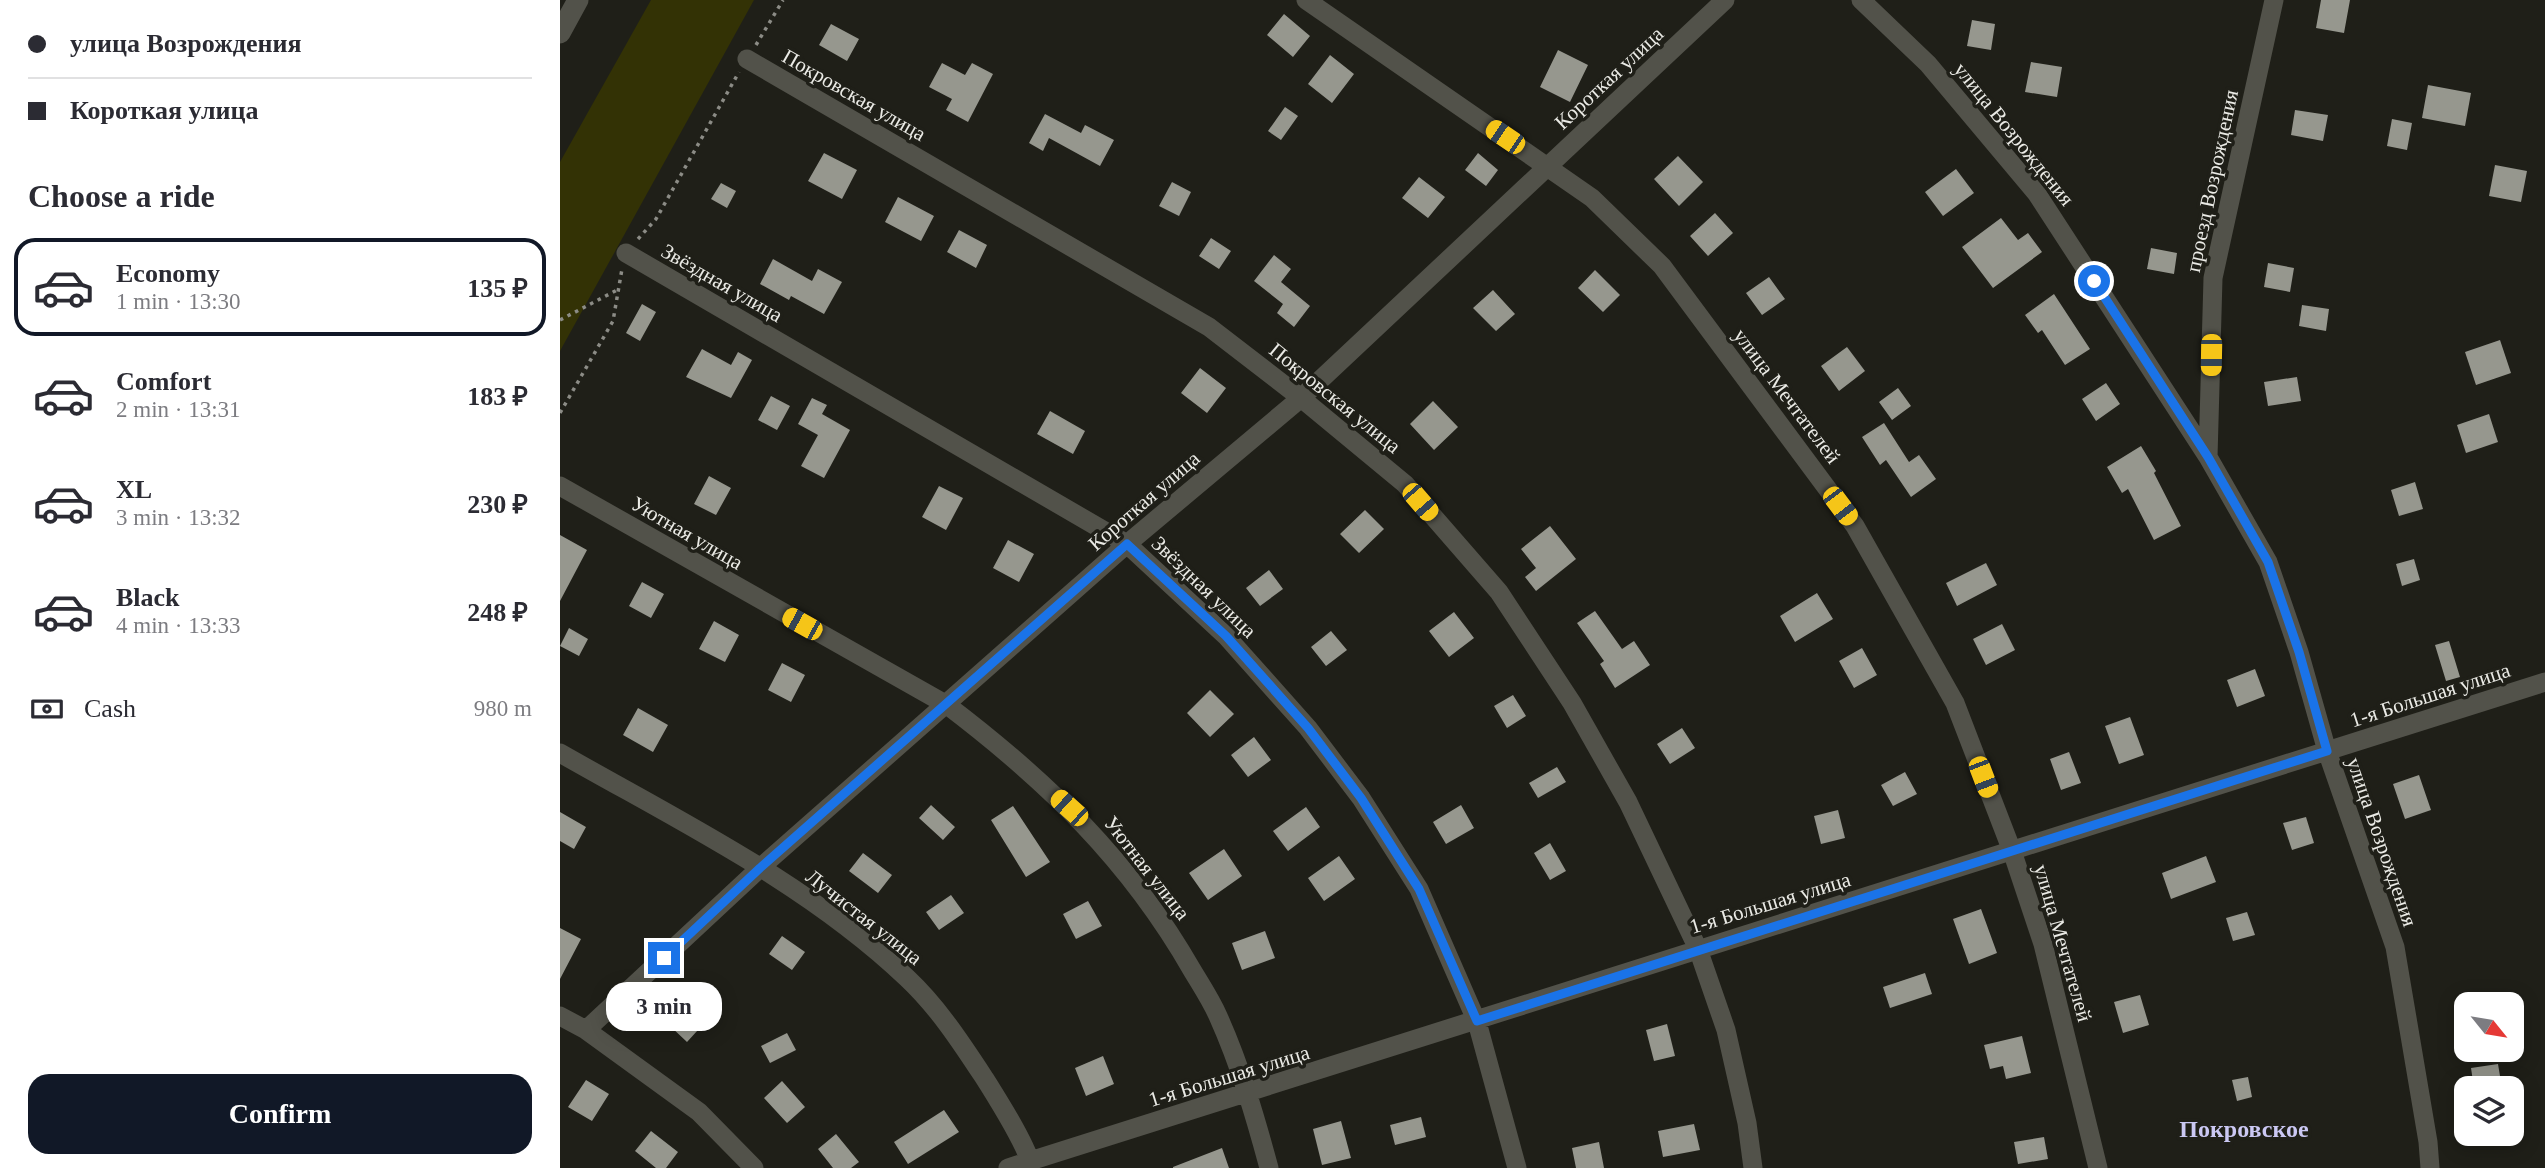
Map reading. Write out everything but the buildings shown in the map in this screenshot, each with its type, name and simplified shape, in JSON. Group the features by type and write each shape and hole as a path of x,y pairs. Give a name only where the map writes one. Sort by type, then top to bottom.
{"main road":[{"path":"560,33 578,0"}],"street":[{"name":"улица Мечтателей","path":"1306,0 1592,198 1662,266 1855,526 1955,703 2012,851 2043,944 2098,1168"},
{"name":"Короткая улица","path":"586,1030 760,868 1127,544 1301,398 1725,0"},
{"name":"улица Возрождения","path":"1861,0 1928,64 2037,194 2208,457 2268,562 2299,652 2327,751 2395,947 2430,1168"},
{"name":"проезд Возрождения","path":"2208,457 2213,278 2274,0"},
{"name":"Покровская улица","path":"747,59 1209,327 1301,398 1405,484 1499,592 1572,703 1628,802 1698,949 1726,1030 1747,1123 1753,1168"},
{"name":"Звёздная улица","path":"625,253 1127,544 1226,636 1308,728 1361,798 1419,889 1477,1021 1517,1168"},
{"name":"Уютная улица","path":"560,486 947,705 992,740 1069,808 1119,862 1171,932 1217,1014 1248,1094 1269,1168"},
{"name":"1-я Большая улица","path":"1008,1168 1032,1164 1698,949 2545,682"},
{"name":"Лучистая улица","path":"560,753 760,868 840,922 909,979 954,1032 995,1094 1032,1164"},
{"path":"560,1016 586,1030 699,1112 754,1168"}],"path":[{"path":"560,413 613,321 625,253 656,219 783,0"},
{"path":"560,320 619,289"}],"shaded area":[{"path":"651,0 754,0 560,351 560,162"}],"district":[{"name":"Покровское","path":"2244,1129"}],"route":[{"path":"664,958 760,868 1127,544 1226,636 1308,728 1361,798 1419,889 1477,1021 2327,751 2299,652 2268,562 2208,457 2094,281"}]}
